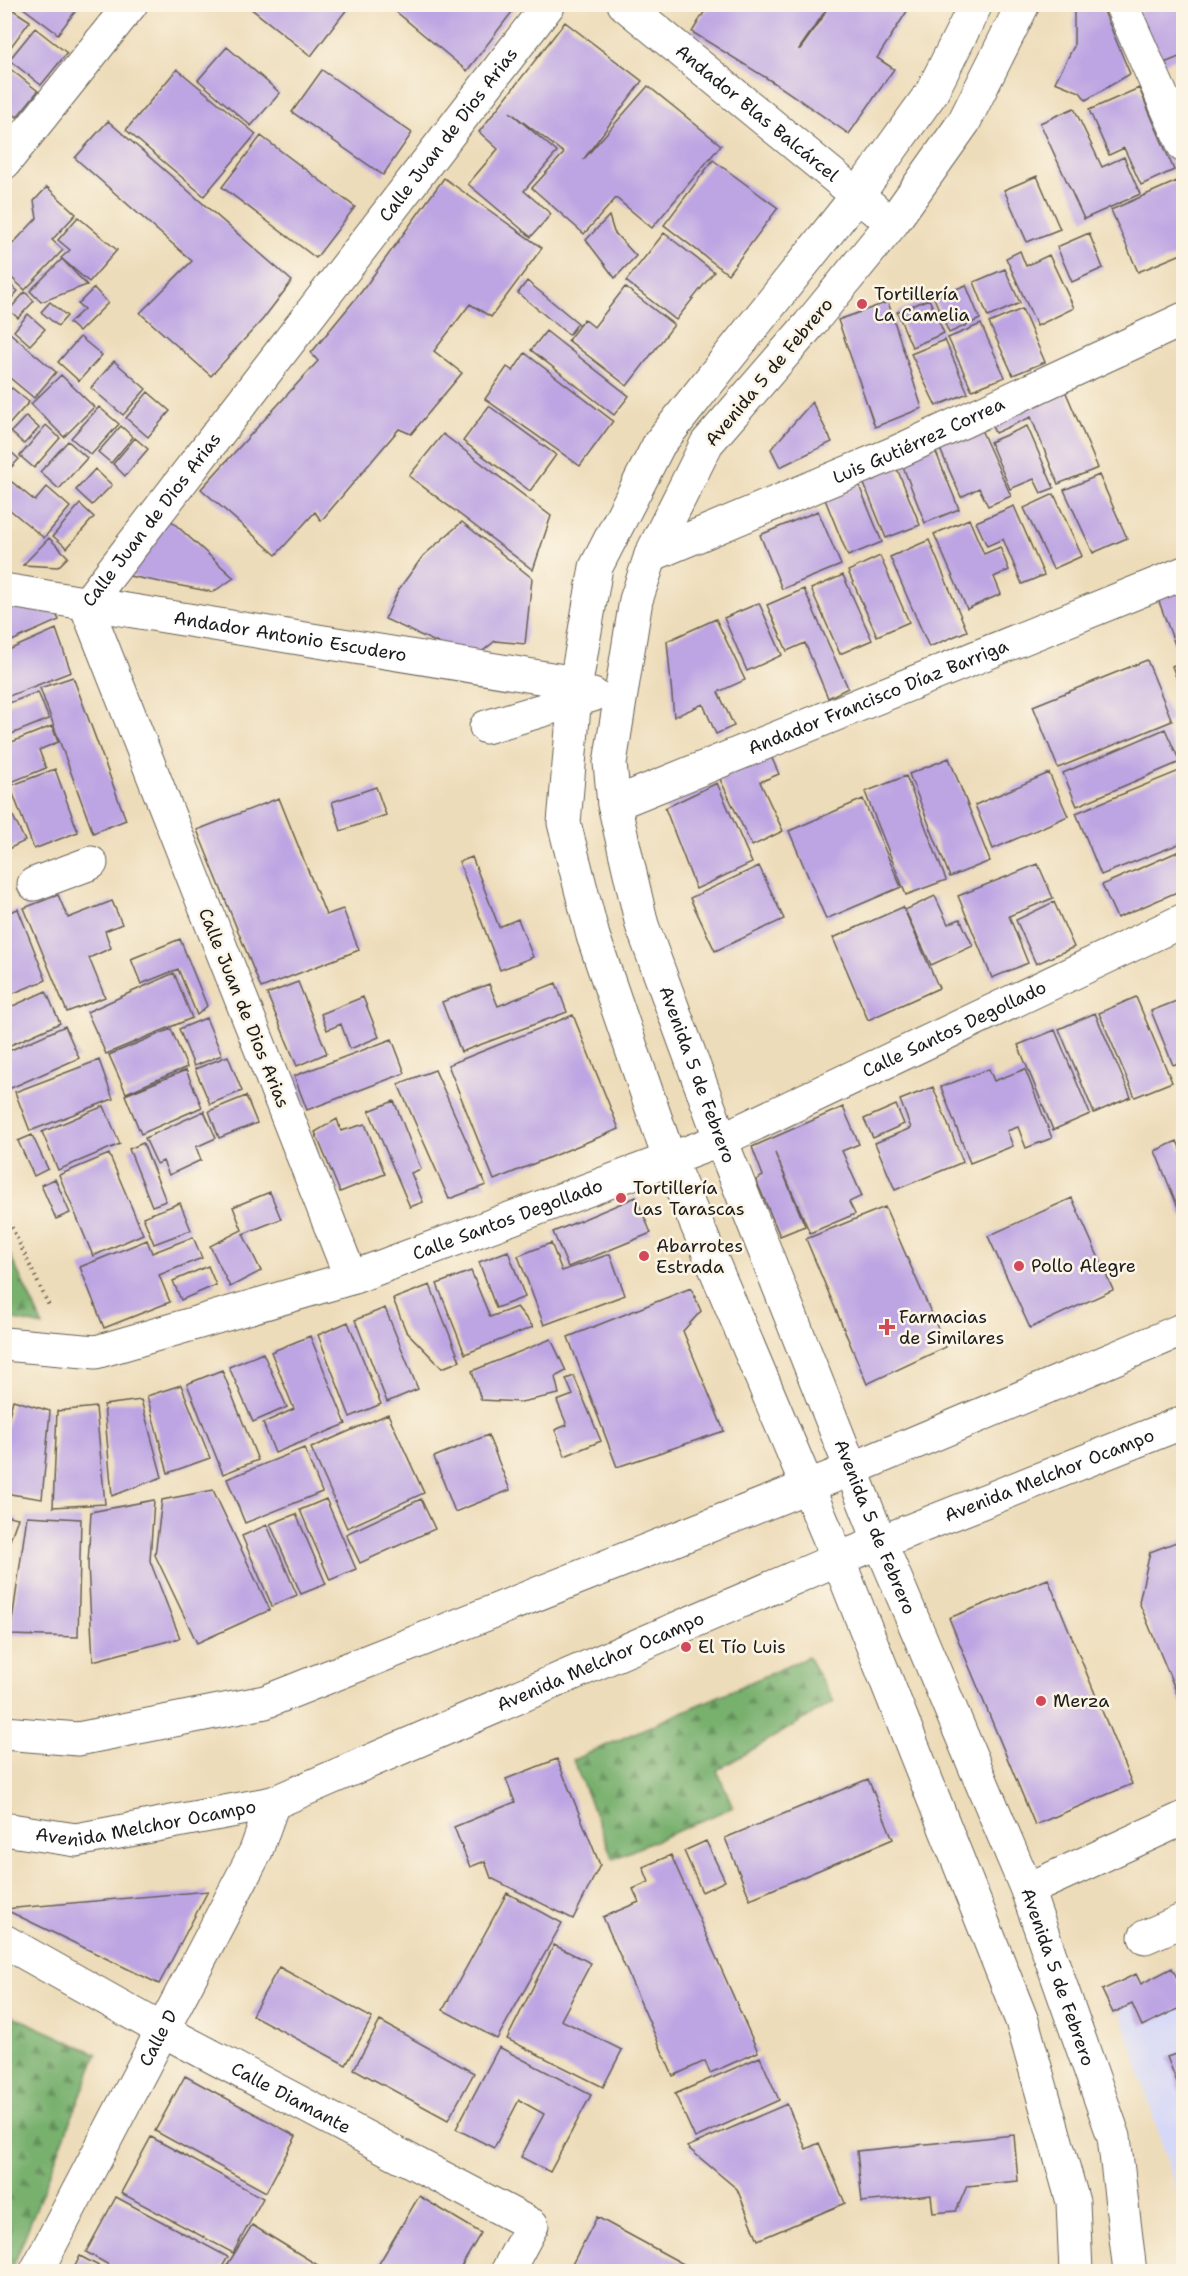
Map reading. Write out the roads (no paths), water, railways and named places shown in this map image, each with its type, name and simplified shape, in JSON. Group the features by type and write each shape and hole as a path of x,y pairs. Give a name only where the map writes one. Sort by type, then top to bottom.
{"street":[{"path":"9,150 130,4"},
{"name":"Calle Juan de Dios Arias","path":"351,1278 86,605 549,4"},
{"name":"Andador Blas Balcárcel","path":"624,4 857,196 893,222"},
{"path":"976,4 932,92 857,196 659,444 596,567 575,692 564,823 593,936 670,1161 838,1559 1022,2021 1073,2202 1076,2271"},
{"name":"Avenida 5 de Febrero","path":"1023,4 964,122 893,222 809,325 707,443 651,555 636,600 610,763 614,804 642,925 721,1140 880,1542 1027,1890 1114,2137 1130,2271"},
{"path":"1120,4 1170,78 1184,146"},
{"name":"Luis Gutiérrez Correa","path":"651,555 897,452 1184,319"},
{"name":"Andador Francisco Díaz Barriga","path":"614,804 1184,573"},
{"name":"Andador Antonio Escudero","path":"4,590 575,692"},
{"path":"486,727 575,692 621,687"},
{"path":"34,884 91,863"},
{"name":"Calle Santos Degollado","path":"4,1344 96,1352 351,1278 670,1161 721,1140 1184,920"},
{"path":"4,1733 78,1739 265,1702 852,1469 1184,1329"},
{"name":"Avenida Melchor Ocampo","path":"4,1829 76,1840 273,1803 838,1559 1184,1422"},
{"name":"Calle D","path":"36,2271 164,2031 256,1851 273,1803"},
{"path":"1027,1890 1184,1818"},
{"path":"1145,1937 1184,1920"},
{"name":"Calle Diamante","path":"4,1941 164,2031 532,2225 507,2271"}],"place":[{"name":"Tortillería La Camelia","path":"862,304"},
{"name":"Tortillería Las Tarascas","path":"621,1198"},
{"name":"Abarrotes Estrada","path":"644,1256"},
{"name":"Pollo Alegre","path":"1019,1266"},
{"name":"Farmacias de Similares","path":"887,1327"},
{"name":"El Tío Luis","path":"686,1647"},
{"name":"Merza","path":"1041,1701"}]}
